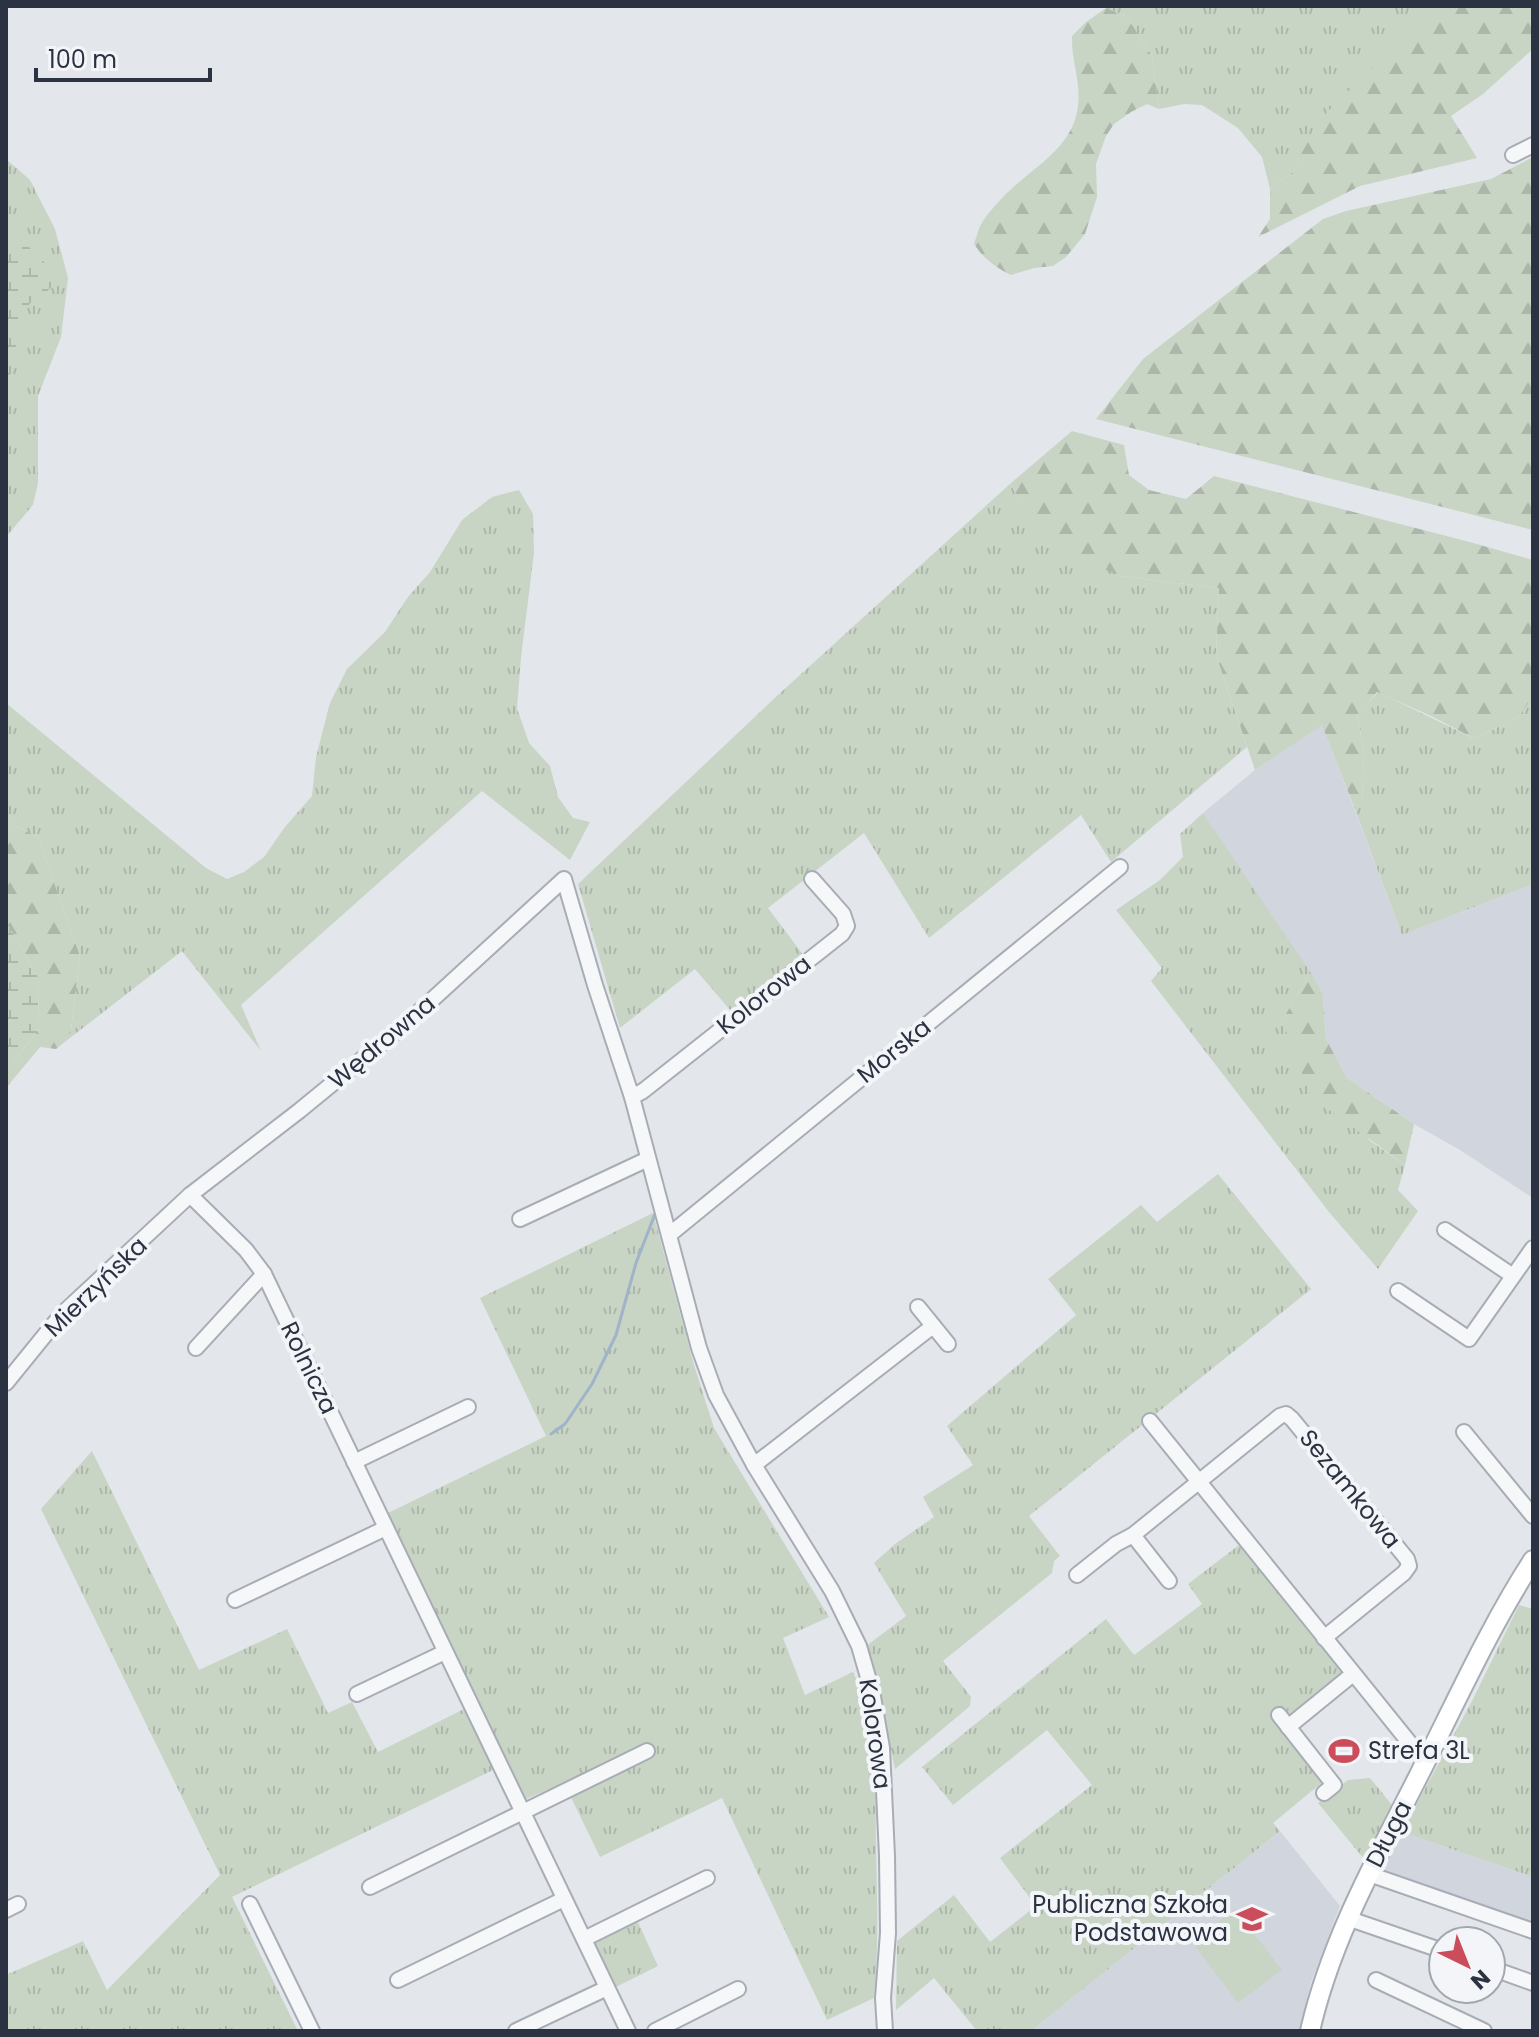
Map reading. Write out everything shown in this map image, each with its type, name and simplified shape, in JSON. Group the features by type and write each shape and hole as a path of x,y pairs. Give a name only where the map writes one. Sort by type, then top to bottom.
{"street":[{"path":"1513,155 1533,145"},
{"name":"Morska","path":"669,1235 1120,867"},
{"name":"Kolorowa","path":"564,879 632,1097 699,1348 716,1395 754,1465 832,1591 859,1646 872,1691 882,1748 887,1856 885,2031"},
{"name":"Wędrowna","path":"190,1195 410,1020 564,879"},
{"name":"Kolorowa","path":"632,1097 842,934 847,926 843,914 812,879"},
{"path":"520,1219 648,1159"},
{"name":"Rolnicza","path":"190,1195 246,1250 264,1274 628,2031"},
{"name":"Mierzyńska","path":"6,1383 62,1314 190,1195"},
{"path":"1445,1230 1513,1276"},
{"path":"1398,1291 1469,1339 1533,1248"},
{"path":"196,1348 264,1274"},
{"path":"918,1307 948,1344"},
{"path":"754,1465 933,1326"},
{"path":"354,1462 468,1407"},
{"name":"Sezamkowa","path":"1077,1575 1116,1544 1133,1535 1286,1414 1407,1559 1409,1566 1324,1638"},
{"path":"1150,1421 1353,1674 1421,1757 1427,1760"},
{"path":"1464,1432 1533,1516"},
{"path":"235,1600 386,1528"},
{"path":"1133,1535 1169,1581"},
{"name":"Długa","path":"1310,2031 1325,1976 1347,1918 1489,1634 1533,1560"},
{"path":"357,1694 445,1652"},
{"path":"1324,1793 1334,1785 1283,1721 1353,1674"},
{"path":"370,1887 647,1751"},
{"path":"1369,1874 1533,1931"},
{"path":"584,1939 707,1878"},
{"path":"398,1980 564,1899"},
{"path":"250,1904 312,2031"},
{"path":"1347,1918 1427,1946"},
{"path":"1507,1974 1533,1983"},
{"path":"1376,1980 1484,2031"},
{"path":"516,2031 607,1988"},
{"path":"655,2031 738,1989"}],"shaded area":[{"path":"1322,724 1402,935 1533,884 1533,1198 1347,1078 1326,1039 1323,993 1203,813 1255,770"},
{"name":"Publiczna Szkoła Podstawowa","path":"1280,1831 1340,1906 1311,1982 1299,2031 1031,2031"},
{"path":"1402,1832 1533,1877 1533,1936 1507,1925 1376,1882"}],"green space":[{"path":"1437,6 1302,165 1270,189 1262,157 1238,128 1202,105 1184,104 1159,109 1152,56 1127,17 1106,8"},
{"path":"1437,6 1533,6 1533,49 1483,94 1451,116 1477,158 1360,186 1258,237 1270,219 1270,189 1302,165 1301,149 1327,112"},
{"path":"1106,8 1127,17 1152,56 1159,109 1147,104 1131,112 1114,124 1106,136 1096,164 1097,197 1085,234 1066,257 1053,266 1011,275 990,262 974,244 979,228 1000,200 1065,139 1076,116 1079,95 1072,36"},
{"path":"1533,157 1533,530 1096,419 1143,359 1323,219 1346,211 1491,179"},
{"path":"6,159 30,180 55,229 68,278 61,337 38,396 38,483 33,505 6,537"},
{"path":"6,214 7,234 24,243 38,256 53,280 48,290 24,311 6,388"},
{"path":"1072,431 1124,445 1129,475 1149,490 1186,499 1214,476 1533,560 1533,697 1519,716 1475,739 1377,692 1357,715 1364,752 1362,803 1354,807 1322,725 1255,770 1216,655 1219,588 1119,576 1074,555 1017,498 1011,483"},
{"path":"1011,483 1017,498 1119,576 1219,588 1216,655 1247,747 1111,862 1081,815 929,938 864,833 768,908 804,956 731,1011 695,969 620,1028 578,884 778,695"},
{"path":"519,490 533,514 534,553 517,708 529,743 550,766 558,797 573,818 590,822 570,860 482,791 241,1005 261,1051 182,951 70,1038 80,956 38,837 6,821 6,703 206,868 227,879 244,872 264,857 312,796 316,757 330,703 347,669 385,632 408,597 430,572 462,520 492,497"},
{"path":"1378,692 1475,739 1519,716 1533,697 1533,884 1402,935 1354,807 1362,802 1364,752 1357,714"},
{"path":"1203,813 1311,973 1282,1020 1369,1140 1405,1165 1398,1190 1418,1211 1378,1269 1329,1212 1151,981 1162,968 1116,910 1160,880 1183,857 1180,834"},
{"path":"6,821 38,837 80,956 70,1038 56,1049 40,1047 6,1088 6,1071 39,1029 38,977 6,922"},
{"path":"6,922 38,977 39,1029 6,1071"},
{"path":"1311,973 1323,994 1326,1039 1347,1078 1414,1124 1405,1165 1311,1097 1282,1020"},
{"path":"1218,1174 1311,1289 1029,1516 1060,1556 1054,1561 1052,1573 943,1661 971,1697 970,1706 895,1769 873,1665 865,1647 906,1616 874,1563 934,1517 923,1497 973,1465 947,1426 1076,1315 1048,1279 1141,1205 1157,1222"},
{"path":"653,1213 714,1428 829,1617 783,1638 805,1695 853,1672 867,1715 875,1782 877,1961 874,1998 827,2020 722,1798 600,1857 564,1783 526,1799 386,1514 546,1436 480,1298"},
{"path":"92,1451 199,1670 287,1629 328,1713 352,1702 378,1752 464,1709 493,1770 232,1897 298,2031 6,2031 6,1975 83,1941 107,1990 220,1875 41,1509"},
{"path":"1239,1545 1344,1672 1280,1725 1325,1780 1273,1823 1280,1831 1031,2031 977,2031 934,1978 896,2010 897,1941 954,1895 990,1942 1036,1906 1000,1858 1092,1785 1047,1730 953,1805 922,1767 1106,1619 1134,1655 1202,1604 1188,1584"},
{"path":"1519,1605 1533,1609 1533,1877 1402,1832"},
{"path":"1370,1778 1392,1805 1364,1859 1318,1803 1348,1780"},
{"path":"1235,1909 1282,1970 1238,2003 1192,1942"},
{"path":"636,1918 658,1966 614,1988 592,1940"}],"waterway":[{"path":"551,1434 565,1424 592,1384 616,1335 636,1263 655,1214"}],"place":[{"name":"Strefa 3L","path":"1344,1751"},
{"name":"Publiczna Szkoła Podstawowa","path":"1252,1919"}]}
